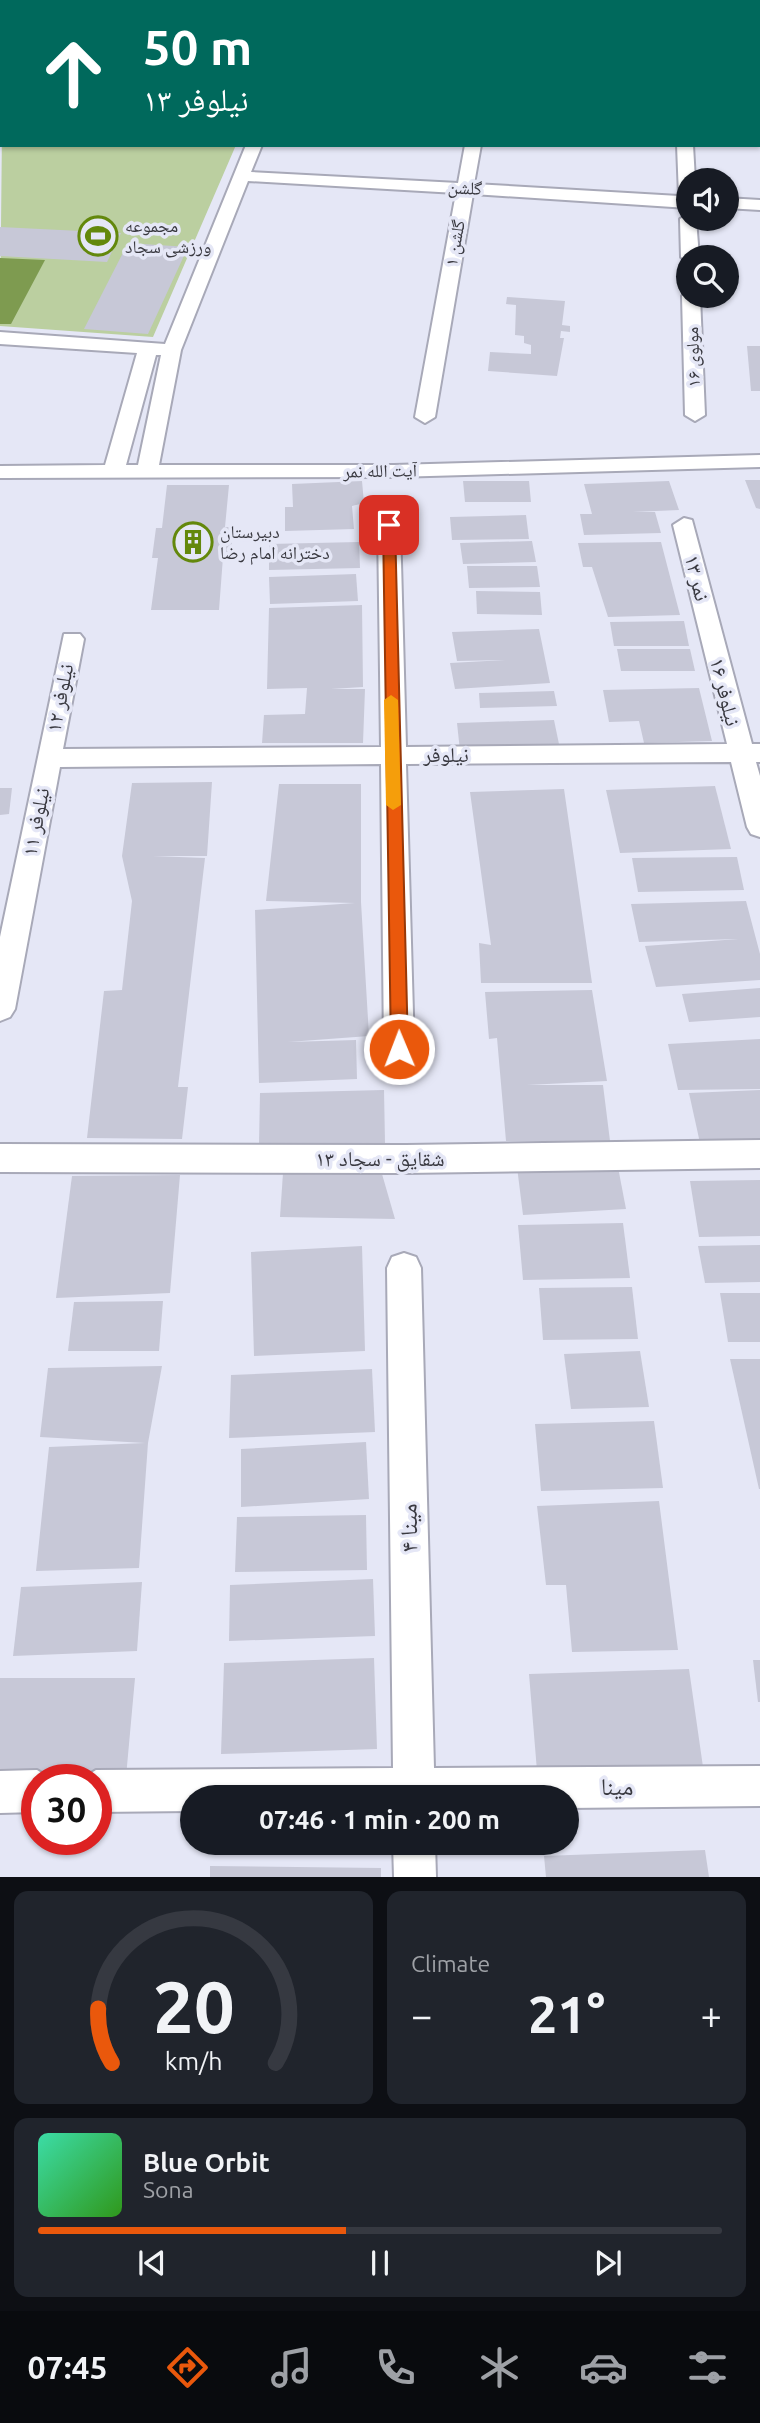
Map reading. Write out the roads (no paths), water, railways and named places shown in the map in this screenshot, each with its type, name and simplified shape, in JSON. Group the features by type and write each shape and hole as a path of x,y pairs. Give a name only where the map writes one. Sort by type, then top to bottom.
{"street":[{"path":"147,472 172,350 253,147"},
{"name":"گلشن ۱","path":"425,417 473,147"},
{"path":"685,147 686,168"},
{"name":"گلشن","path":"242,176 676,200"},
{"path":"739,204 760,205"},
{"name":"مولوی ۱۶","path":"691,308 695,415"},
{"path":"0,338 172,350"},
{"path":"114,472 148,348"},
{"name":"آیت الله نمر","path":"0,472 417,471 760,461"},
{"name":"نمر ۱۳","path":"684,524 710,631"},
{"path":"389,525 399,1049"},
{"name":"نیلوفر ۱۶","path":"710,631 750,753 760,827"},
{"name":"نیلوفر ۱۲","path":"49,758 72,639"},
{"name":"نیلوفر","path":"49,758 750,753"},
{"name":"نیلوفر ۱۱","path":"0,1009 49,758"},
{"name":"شقایق - سجاد ۱۳","path":"0,1158 406,1159 760,1154"},
{"name":"مینا ۴","path":"404,1268 414,1785"},
{"name":"مینا","path":"579,1790 760,1786"},
{"path":"0,1791 21,1791"},
{"name":"مینا","path":"112,1791 180,1792"},
{"path":"414,1855 415,1877"}],"place":[{"name":"مجموعه ورزشی سجاد","path":"98,236"},
{"name":"دبیرستان دخترانه امام رضا","path":"193,542"}]}
